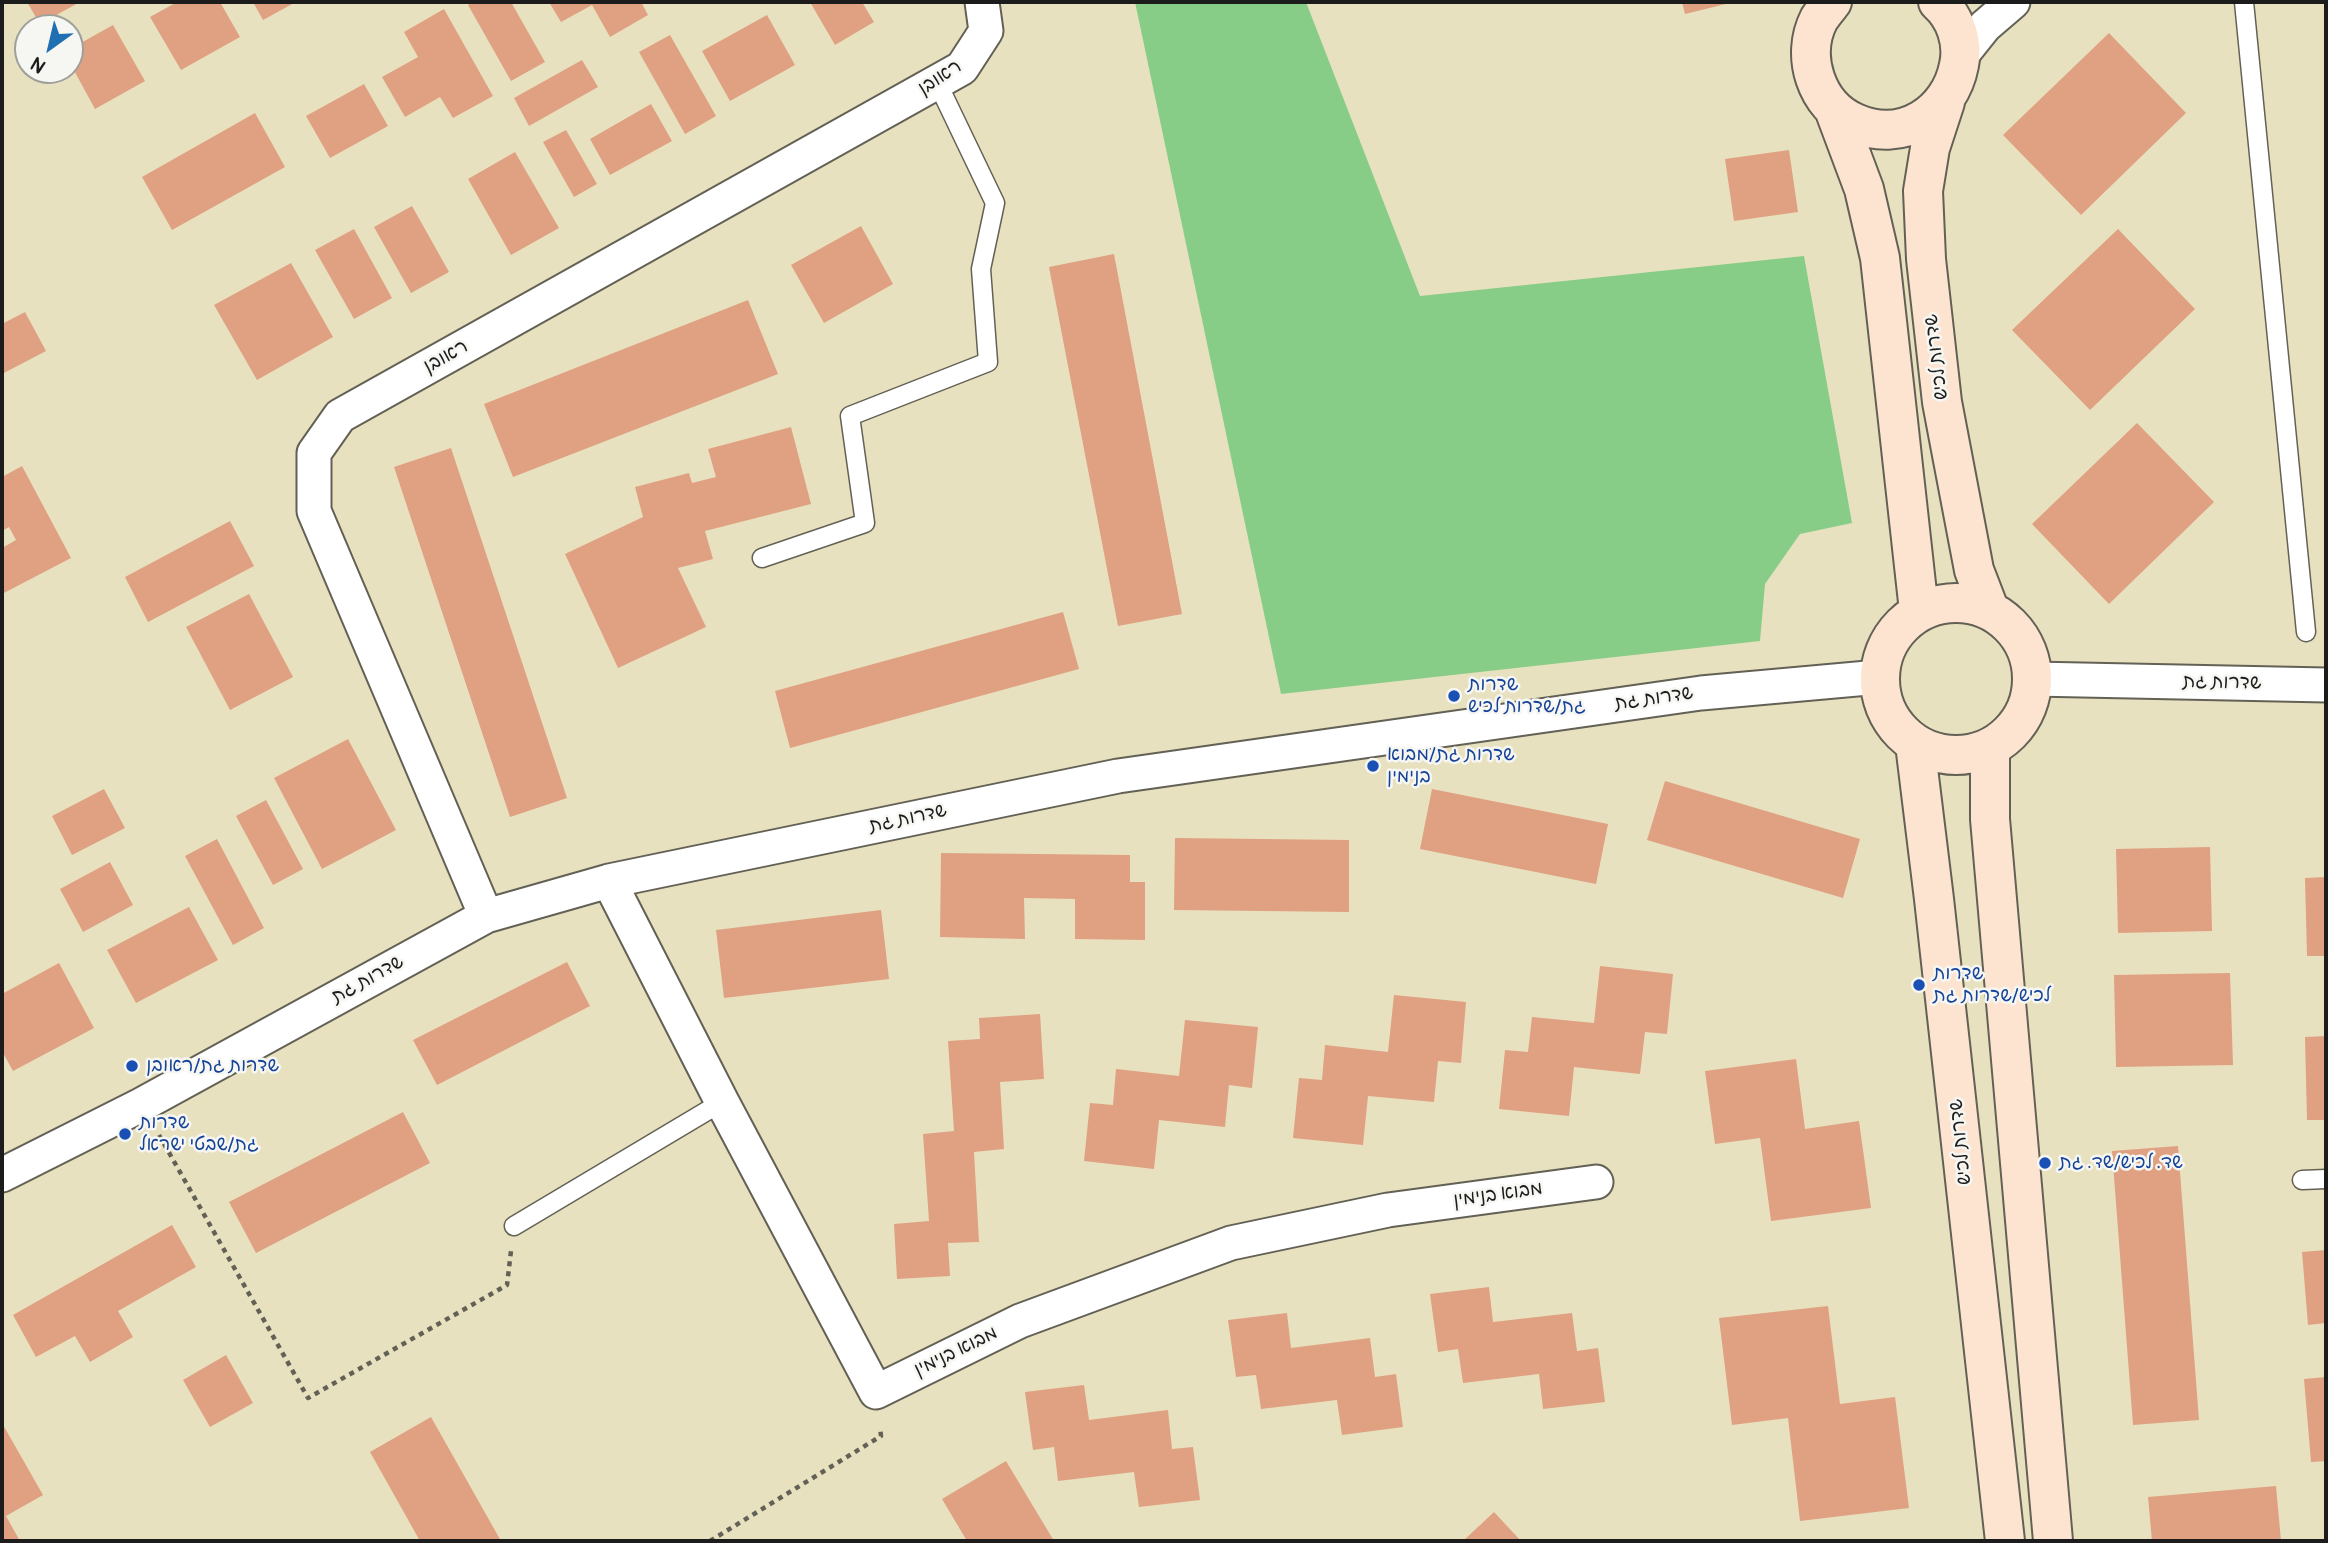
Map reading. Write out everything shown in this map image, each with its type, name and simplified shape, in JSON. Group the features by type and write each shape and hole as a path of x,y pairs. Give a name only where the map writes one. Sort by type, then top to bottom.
{"main road":[{"path":"1938,2 1946,9 1958,31 1961,56"},
{"path":"1823,7 1812,42 1811,66 1819,90 1834,109 1864,189 1880,258 1919,611"},
{"name":"שדרות לכיש","path":"1961,56 1956,81 1945,102 1930,148 1923,191 1926,259 1942,402 1973,570 1989,609"},
{"path":"1834,109 1855,123 1879,129 1914,123 1926,118 1945,102"},
{"path":"1941,603 1966,603 1989,609 2007,621 2021,638 2030,657 2033,678 2030,700 2021,719 2008,736 1990,748 1965,755 1940,753 1915,744 1896,726 1883,703 1879,677 1884,651 1898,628 1919,611 1941,603"},
{"name":"שדרות לכיש","path":"1915,744 2005,1541"},
{"path":"1990,748 1991,832 2053,1541"}],"street":[{"name":"ראובן","path":"486,916 314,512 314,453 340,416 962,68 986,31 982,2"},
{"path":"1961,56 1985,26 2013,2"},
{"name":"שדרות גת","path":"2,1175 141,1105 486,916 609,881 1118,776 1701,693 1879,677"},
{"name":"שדרות גת","path":"2033,678 2326,685"},
{"path":"609,881 722,1102 876,1392"},
{"name":"מבוא בנימין","path":"876,1392 1020,1321 1231,1243 1388,1210 1595,1182"}],"lane":[{"path":"2244,2 2306,632"},
{"path":"761,558 865,523 850,416 988,362 981,269 995,203 937,82"},
{"path":"514,1226 722,1102"},
{"path":"2302,1180 2326,1179"}],"path":[{"path":"141,1105 307,1398 507,1285 514,1226"},
{"path":"710,1541 881,1436 876,1392"}],"green space":[{"path":"1135,2 1306,2 1420,296 1804,256 1852,523 1800,534 1765,584 1760,641 1281,694"}],"building":[{"path":"27,2 80,2 58,14 34,14"},
{"path":"177,2 220,2 240,37 181,70 150,17"},
{"path":"253,2 296,2 263,20"},
{"path":"473,2 511,2 545,62 511,81 468,5"},
{"path":"549,2 641,2 648,15 610,37 592,5 561,22"},
{"path":"810,2 862,2 874,22 835,45"},
{"path":"1682,2 1730,2 1730,3 1685,14"},
{"path":"444,9 493,96 453,118 440,97 405,117 382,77 418,57 404,32"},
{"path":"767,15 795,65 730,101 702,51"},
{"path":"113,25 145,81 95,109 81,84 84,84 84,41"},
{"path":"2109,33 2186,113 2081,215 2003,135"},
{"path":"670,35 716,116 685,134 639,52"},
{"path":"582,60 598,87 529,126 514,98"},
{"path":"364,84 388,126 330,158 306,116"},
{"path":"651,104 672,141 610,175 590,139"},
{"path":"255,113 285,167 172,230 142,177"},
{"path":"566,130 597,184 574,197 543,142"},
{"path":"1789,150 1798,212 1734,221 1725,159"},
{"path":"515,152 559,228 511,255 468,179"},
{"path":"412,206 449,272 411,293 374,227"},
{"path":"861,226 893,284 824,323 791,265"},
{"path":"354,229 392,298 354,319 315,250"},
{"path":"2118,229 2195,309 2090,410 2012,330"},
{"path":"1114,254 1182,614 1118,626 1049,267"},
{"path":"291,263 333,337 257,380 214,305"},
{"path":"748,300 778,374 513,477 484,404"},
{"path":"25,312 46,351 2,374 2,324"},
{"path":"2137,423 2214,502 2109,604 2032,524"},
{"path":"791,427 811,504 705,531 713,559 678,568 706,627 618,668 565,554 643,517 635,487 689,473 692,483 716,477 708,449"},
{"path":"451,448 567,798 510,817 394,467"},
{"path":"22,466 71,558 2,594 2,548 16,540 9,527 2,531 2,477"},
{"path":"230,521 254,566 148,622 125,577"},
{"path":"249,594 293,677 230,710 186,627"},
{"path":"1063,612 1079,669 790,748 775,691"},
{"path":"348,739 396,830 322,869 274,778"},
{"path":"1665,781 1860,839 1843,898 1647,840"},
{"path":"104,789 125,828 72,855 52,816"},
{"path":"1432,789 1608,824 1596,884 1420,849"},
{"path":"266,800 303,869 273,885 236,816"},
{"path":"1175,838 1349,840 1349,912 1174,910"},
{"path":"217,839 264,928 233,945 185,856"},
{"path":"2210,847 2212,931 2118,933 2116,849"},
{"path":"941,853 1130,855 1130,882 1145,882 1145,940 1075,939 1075,899 1024,898 1025,939 940,937"},
{"path":"110,862 133,905 83,932 60,889"},
{"path":"2326,877 2326,956 2307,956 2305,878"},
{"path":"189,907 218,960 136,1003 107,950"},
{"path":"881,910 889,979 724,998 716,930"},
{"path":"567,962 590,1006 437,1085 413,1040"},
{"path":"59,963 94,1028 13,1071 2,1051 2,994"},
{"path":"1600,966 1673,974 1667,1034 1645,1032 1640,1074 1574,1067 1569,1116 1499,1109 1505,1050 1528,1052 1532,1017 1594,1023"},
{"path":"2230,973 2233,1065 2116,1067 2114,975"},
{"path":"1394,995 1466,1002 1461,1063 1438,1061 1434,1102 1368,1096 1363,1145 1293,1138 1299,1078 1322,1080 1325,1045 1388,1052"},
{"path":"1040,1014 1044,1079 1000,1082 1004,1149 974,1152 979,1242 948,1243 950,1276 897,1279 894,1224 929,1221 923,1134 954,1131 948,1041 980,1039 979,1018"},
{"path":"1185,1020 1258,1027 1252,1088 1229,1085 1225,1127 1159,1120 1154,1169 1084,1161 1090,1103 1113,1105 1116,1069 1179,1076"},
{"path":"2326,1036 2326,1120 2307,1120 2305,1037"},
{"path":"1796,1059 1805,1129 1859,1121 1871,1208 1771,1221 1760,1138 1715,1144 1705,1071"},
{"path":"403,1112 430,1163 256,1253 229,1202"},
{"path":"2178,1146 2199,1420 2133,1425 2112,1151"},
{"path":"172,1225 196,1267 118,1311 133,1337 90,1362 75,1336 36,1357 13,1315"},
{"path":"2326,1250 2326,1323 2308,1325 2302,1252"},
{"path":"1489,1287 1493,1322 1572,1313 1577,1351 1598,1348 1605,1402 1543,1409 1539,1374 1463,1383 1458,1349 1438,1352 1430,1294"},
{"path":"1828,1306 1840,1404 1895,1397 1909,1508 1800,1521 1788,1418 1732,1425 1719,1318"},
{"path":"1287,1313 1291,1348 1370,1338 1375,1377 1396,1374 1403,1427 1342,1435 1337,1400 1261,1409 1256,1375 1236,1377 1228,1320"},
{"path":"226,1355 253,1403 210,1427 183,1380"},
{"path":"2326,1377 2326,1461 2311,1462 2304,1379"},
{"path":"1084,1385 1089,1420 1168,1410 1172,1449 1193,1447 1200,1500 1139,1507 1134,1472 1058,1481 1054,1447 1033,1450 1025,1392"},
{"path":"431,1417 501,1541 420,1541 370,1452"},
{"path":"2,1423 43,1495 6,1516 20,1541 2,1541"},
{"path":"1006,1461 1054,1541 967,1541 942,1499"},
{"path":"2276,1486 2281,1541 2152,1541 2148,1497"},
{"path":"1494,1512 1521,1541 1463,1541"}],"place":[{"name":"שדרות גת/שדרות לכיש","path":"1454,696"},
{"name":"שדרות גת/מבוא בנימין","path":"1373,766"},
{"name":"שדרות לכיש/שדרות גת","path":"1919,985"},
{"name":"שדרות גת/ראובן","path":"132,1066"},
{"name":"שדרות גת/שבטי ישראל","path":"125,1134"},
{"name":"שד. לכיש/שד. גת","path":"2045,1163"}]}
